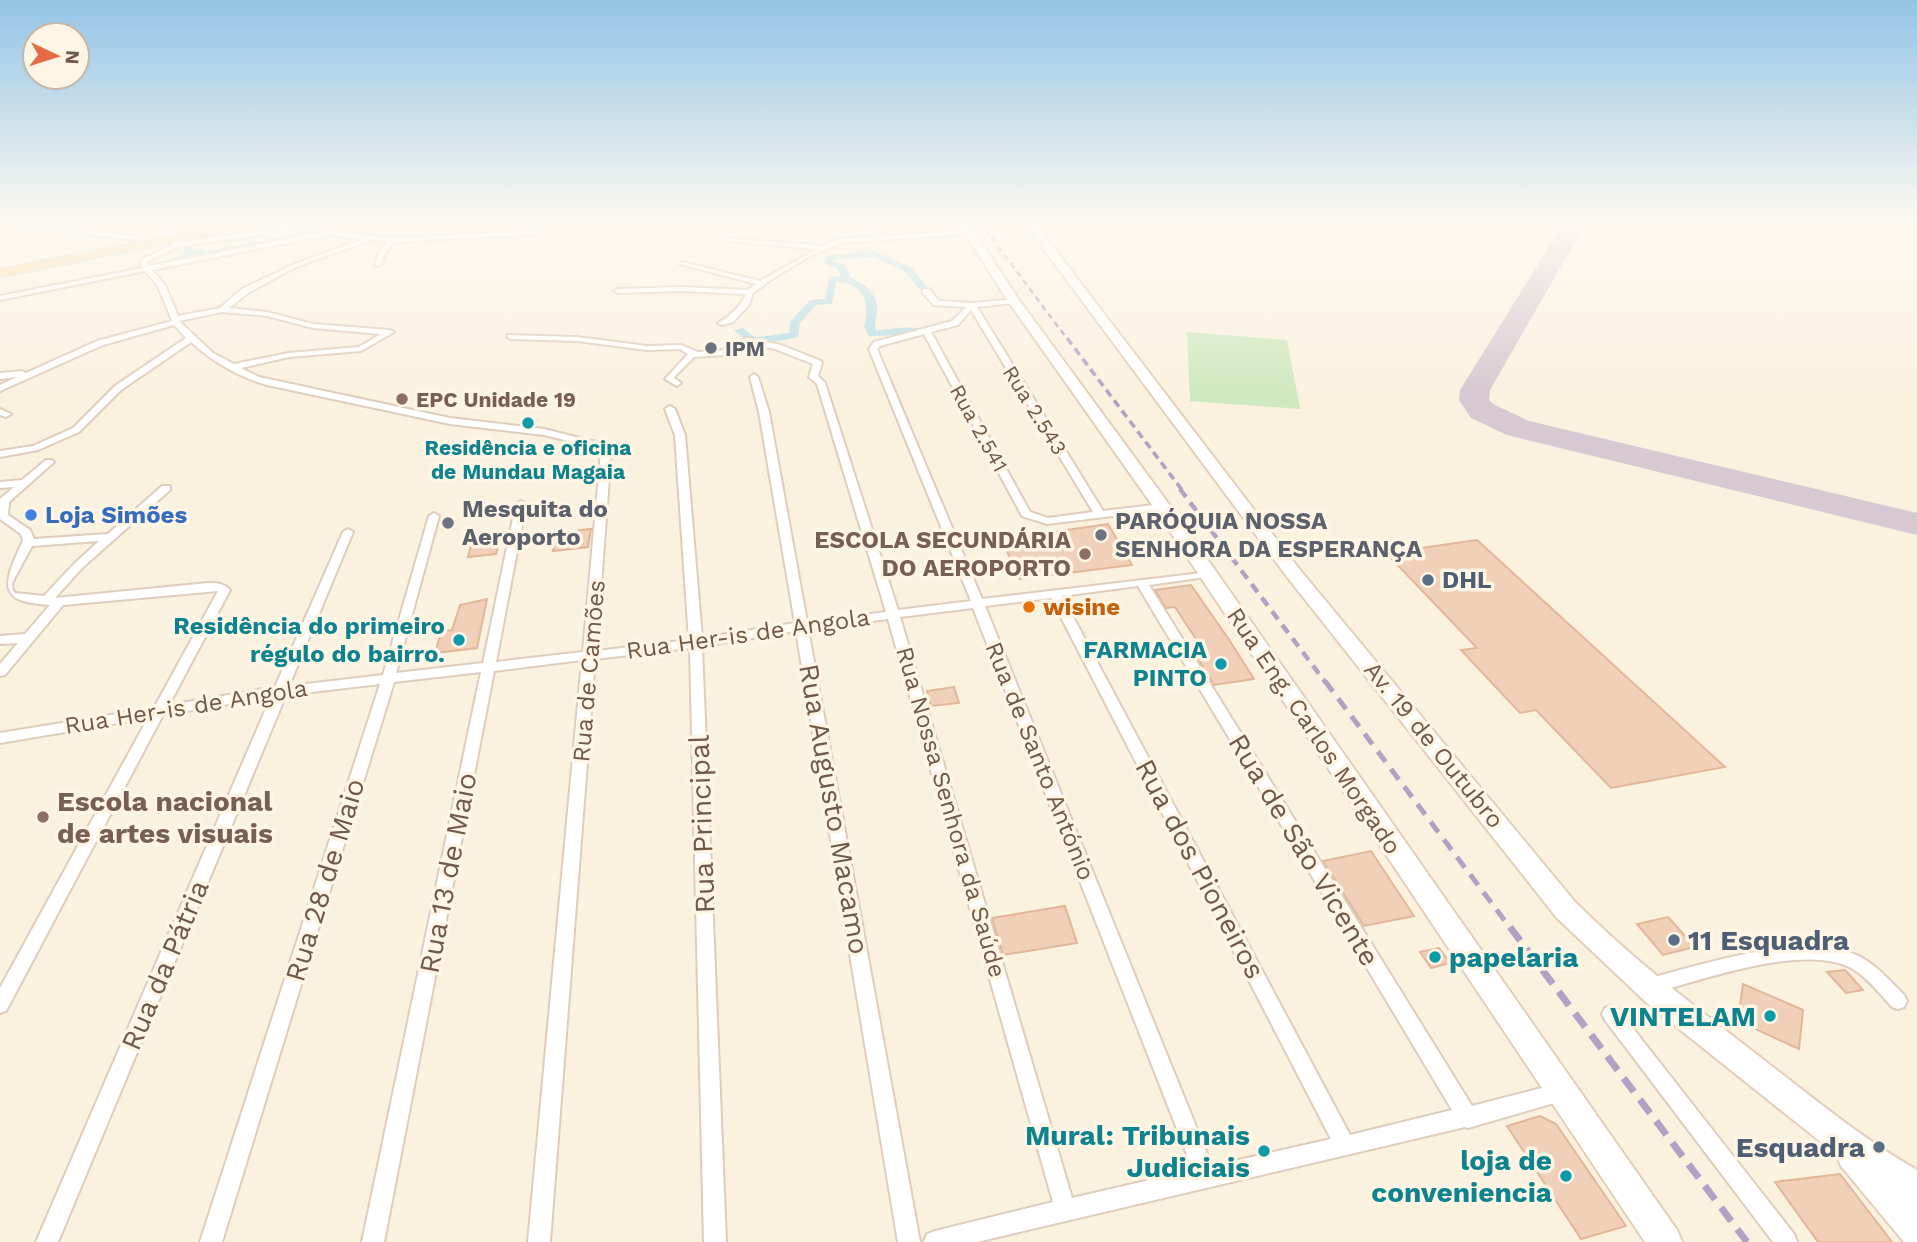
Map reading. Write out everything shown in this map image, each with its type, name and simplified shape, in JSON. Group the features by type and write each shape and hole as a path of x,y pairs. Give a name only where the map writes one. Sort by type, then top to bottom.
{"street":[{"path":"0,298 94,279"},
{"name":"Rua de Camões","path":"156,279 175,321 191,338 210,355 256,379 450,421 544,432 601,446 606,452 591,655 539,1242"},
{"path":"222,310 245,291 269,279"},
{"path":"744,279 761,283"},
{"path":"722,323 728,321 746,303 750,292 767,279"},
{"name":"Rua Eng. Carlos Morgado","path":"1000,279 1162,507 1665,1242"},
{"name":"Av. 19 de Outubro","path":"1072,279 1294,574 1566,910 1605,951 1647,987 1831,1131 1917,1188"},
{"path":"618,291 682,289 750,292"},
{"path":"926,291 937,303 972,305 1014,301"},
{"path":"927,332 955,323 972,305"},
{"name":"Rua 2.543","path":"972,305 1100,515"},
{"path":"0,388 100,343 222,310 277,316 313,326 390,332 361,349 289,355 232,367"},
{"name":"Rua de Santo António","path":"927,332 873,346 1206,1177"},
{"name":"Rua 2.541","path":"927,332 1026,513 1047,522 1100,515"},
{"path":"511,337 577,339 647,348 690,349 692,354 669,379 677,383"},
{"path":"0,454 35,448 86,424 118,388 191,338"},
{"name":"Rua Nossa Senhora da Saúde","path":"692,354 722,353 742,341 759,342 792,351 818,363 813,377 824,389 894,615 1065,1208"},
{"path":"0,376 30,374"},
{"name":"Rua Augusto Macamo","path":"754,377 764,412 803,626 909,1242"},
{"name":"Rua Principal","path":"670,409 680,435 696,643 715,1242"},
{"path":"0,1005 224,590 222,587 52,602 12,596 7,592 6,583 27,543 26,532 3,516 2,506 23,483 49,462"},
{"path":"0,485 23,483"},
{"path":"0,672 78,566 166,488"},
{"name":"Rua 13 de Maio","path":"373,1242 521,503"},
{"path":"1100,515 1162,507"},
{"name":"Rua 28 de Maio","path":"211,1242 388,679 434,516"},
{"name":"Rua da Pátria","path":"47,1242 348,532"},
{"path":"27,543 112,537"},
{"name":"Rua Her-is de Angola","path":"0,738 281,691 696,643 803,626 1206,574"},
{"name":"Rua de São Vicente","path":"1141,582 1468,1118"},
{"name":"Rua dos Pioneiros","path":"1055,594 1345,1145"},
{"path":"0,640 27,638"},
{"path":"1647,987 1781,953 1819,951 1844,956 1859,963 1898,1002"},
{"path":"1611,1014 1786,1242"},
{"path":"935,1242 1065,1208 1468,1118 1562,1092"},
{"path":"1831,1131 1917,1231"}],"green space":[{"path":"1187,332 1287,340 1300,409 1190,401"}],"building":[{"path":"1108,524 1132,565 1020,579 1001,539"},
{"path":"591,529 588,547 553,551 557,533"},
{"path":"500,539 496,554 468,557 472,542"},
{"name":"DHL","path":"1477,540 1725,767 1611,788 1536,710 1520,713 1461,650 1477,648 1386,553"},
{"path":"1191,585 1254,679 1214,685 1191,648 1201,647 1175,607 1166,608 1155,590"},
{"path":"487,599 477,648 435,653 441,632 452,630 460,605"},
{"path":"954,687 959,703 931,706 927,691"},
{"path":"1371,851 1414,916 1364,926 1323,861"},
{"path":"1065,906 1077,943 1003,955 992,918"},
{"name":"11 Esquadra","path":"1668,917 1695,947 1663,955 1637,924"},
{"name":"papelaria","path":"1439,948 1450,963 1431,968 1420,952"},
{"path":"1845,970 1863,990 1846,993 1827,972"},
{"name":"VINTELAM","path":"1743,984 1803,1010 1799,1049 1738,1021"},
{"name":"loja de conveniencia","path":"1540,1116 1556,1124 1626,1226 1581,1239 1507,1126"},
{"path":"1840,1174 1892,1242 1818,1242 1775,1182"}],"waterway":[{"path":"739,330 750,339 758,340 794,335 795,322 813,302 829,302 832,279 846,279"},
{"path":"846,279 861,287 870,296 873,309 869,326 873,334 897,331 928,333"},
{"path":"916,279 936,305"}],"taxiway":[{"path":"1541,279 1475,390 1474,400 1482,411 1491,417 1518,428 1917,524"}],"railway":[{"path":"1022,279 1068,340"},
{"path":"1067,338 1182,490"},
{"path":"1180,489 1326,683"},
{"path":"1325,681 1511,929"},
{"path":"1510,927 1747,1242"}],"place":[{"name":"IPM","path":"711,348"},
{"name":"EPC Unidade 19","path":"402,399"},
{"name":"Residência e oficina de Mundau Magaia","path":"528,423"},
{"name":"Loja Simões","path":"31,515"},
{"name":"Mesquita do Aeroporto","path":"448,523"},
{"name":"PARÓQUIA NOSSA SENHORA DA ESPERANÇA","path":"1101,535"},
{"name":"ESCOLA SECUNDÁRIA DO AEROPORTO","path":"1085,554"},
{"name":"DHL","path":"1428,580"},
{"name":"wisine","path":"1029,607"},
{"name":"Residência do primeiro régulo do bairro.","path":"459,640"},
{"name":"FARMACIA PINTO","path":"1221,664"},
{"name":"Escola nacional de artes visuais","path":"43,817"},
{"name":"11 Esquadra","path":"1674,940"},
{"name":"papelaria","path":"1435,957"},
{"name":"VINTELAM","path":"1770,1016"},
{"name":"Esquadra","path":"1879,1147"},
{"name":"Mural: Tribunais Judiciais","path":"1264,1151"},
{"name":"loja de conveniencia","path":"1566,1176"}]}
